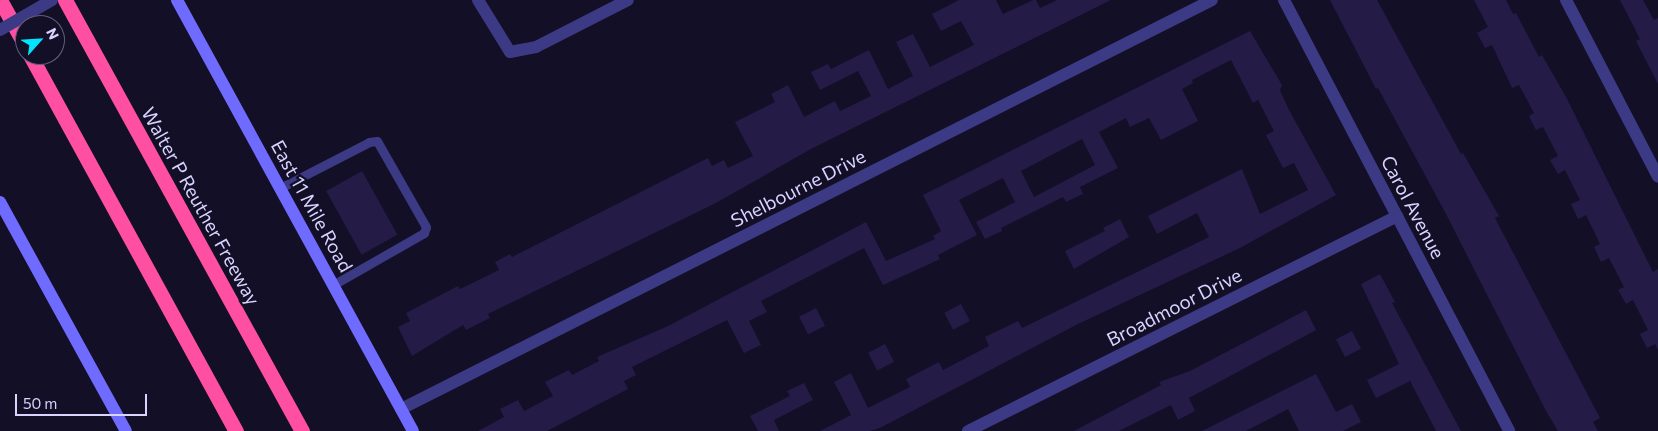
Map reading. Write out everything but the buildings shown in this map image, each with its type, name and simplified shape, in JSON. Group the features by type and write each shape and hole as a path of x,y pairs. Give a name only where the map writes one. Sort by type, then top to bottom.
{"highway":[{"path":"0,0 15,28"},
{"name":"Walter P Reuther Freeway","path":"65,0 302,431"},
{"path":"35,65 236,431"}],"main road":[{"name":"East 11 Mile Road","path":"177,0 413,431"},
{"path":"0,202 126,431"}],"street":[{"path":"0,30 52,0"},
{"path":"478,0 510,52 536,47 628,0"},
{"name":"Shelbourne Drive","path":"400,409 1212,0"},
{"name":"Carol Avenue","path":"1284,0 1508,431"},
{"path":"1566,0 1658,177"},
{"name":"Broadmoor Drive","path":"968,431 1396,216"}],"lane":[{"path":"280,188 369,142 377,141 426,227 424,233 333,285"}]}
